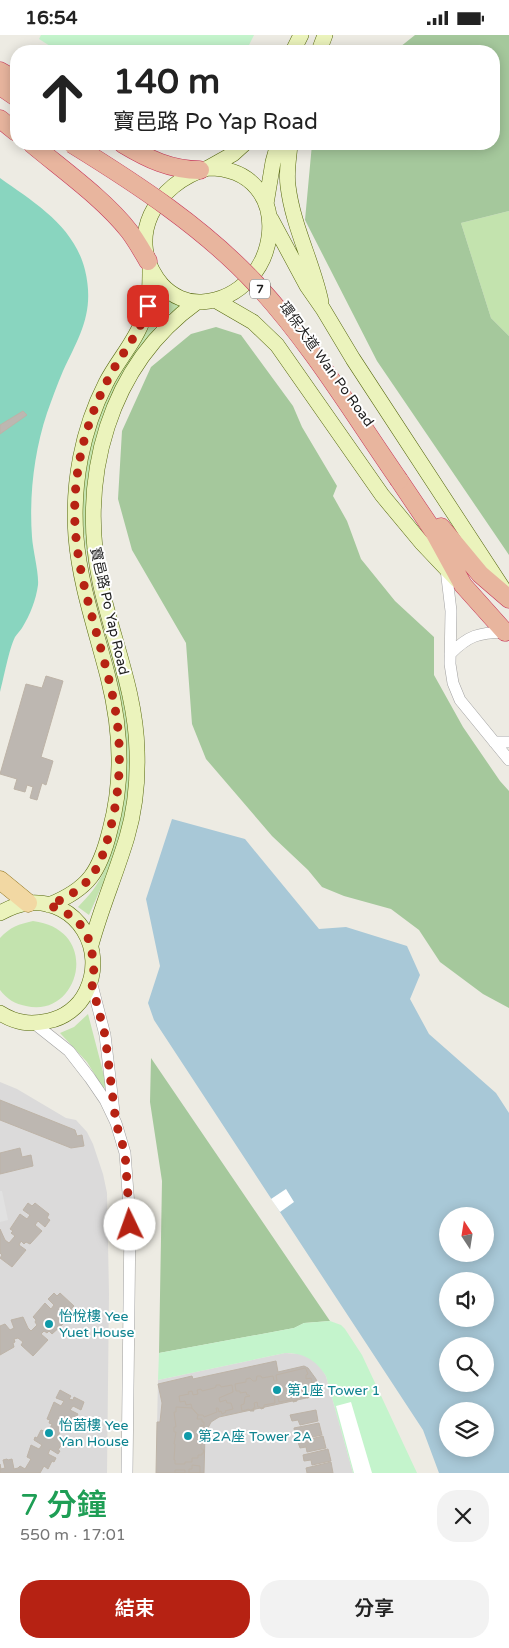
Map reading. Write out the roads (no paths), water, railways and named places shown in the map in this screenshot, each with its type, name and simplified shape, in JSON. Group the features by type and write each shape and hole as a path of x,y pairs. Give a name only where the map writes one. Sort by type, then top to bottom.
{"highway":[{"path":"39,150 84,187 121,222 131,233 149,265"},
{"name":"環保大道 Wan Po Road","path":"81,150 166,207 229,258 255,283 284,317 440,527 480,574 509,599"},
{"name":"環保大道 Wan Po Road","path":"95,150 190,216 228,247 277,297 317,346 402,478 463,585 507,633"},
{"path":"134,150 169,167 188,170 204,169"}],"main road":[{"path":"204,169 229,170 245,177 256,187 266,204 271,219 271,231 266,251 257,269 242,286 215,300 197,302 172,294 160,283 149,265 146,250 146,228 157,203 175,183 237,150"},
{"path":"266,204 276,150"},
{"path":"289,150 287,178 292,209 300,238 317,281 323,309"},
{"name":"環保大道 Wan Po Road","path":"271,219 307,287 509,599"},
{"name":"寶邑路 Po Yap Road","path":"49,905 67,898 78,891 93,874 107,842 116,801 120,767 118,730 108,677 80,571 75,526 75,499 82,451 93,413 112,372 142,323 149,298 149,265"},
{"name":"環保大道 Wan Po Road","path":"215,300 253,322 276,345 382,495 407,527 463,585"},
{"name":"寶邑路 Po Yap Road","path":"91,945 127,836 134,803 137,767 136,730 132,703 101,584 94,547 93,501 95,475 106,429 119,396 130,375 161,333 180,314 197,302"},
{"path":"0,880 28,903"},
{"name":"寶邑路 Po Yap Road","path":"0,913 12,907 28,903 49,905 63,911 76,919 85,931 91,945 94,969 83,998 71,1010 54,1020 36,1023 7,1023 0,1013"}],"street":[{"path":"446,569 451,611 450,674 456,691 465,707 509,760"},
{"path":"450,654 468,638 484,633 507,633"},
{"path":"494,742 509,742"},
{"path":"91,981 105,1035 116,1123"},
{"path":"36,1023 69,1051 105,1100 116,1123 125,1153 130,1220 127,1473"}],"water":[{"path":"172,819 245,839 319,929 346,927 407,946 420,975 410,999 429,1034 496,1093 509,1113 509,1473 439,1473 423,1430 154,1020 148,1003 160,966 146,899"}],"place":[{"name":"怡悅樓 Yee Yuet House","path":"49,1324"},
{"name":"第1座 Tower 1","path":"277,1390"},
{"name":"怡茵樓 Yee Yan House","path":"49,1433"},
{"name":"第2A座 Tower 2A","path":"188,1436"}]}
